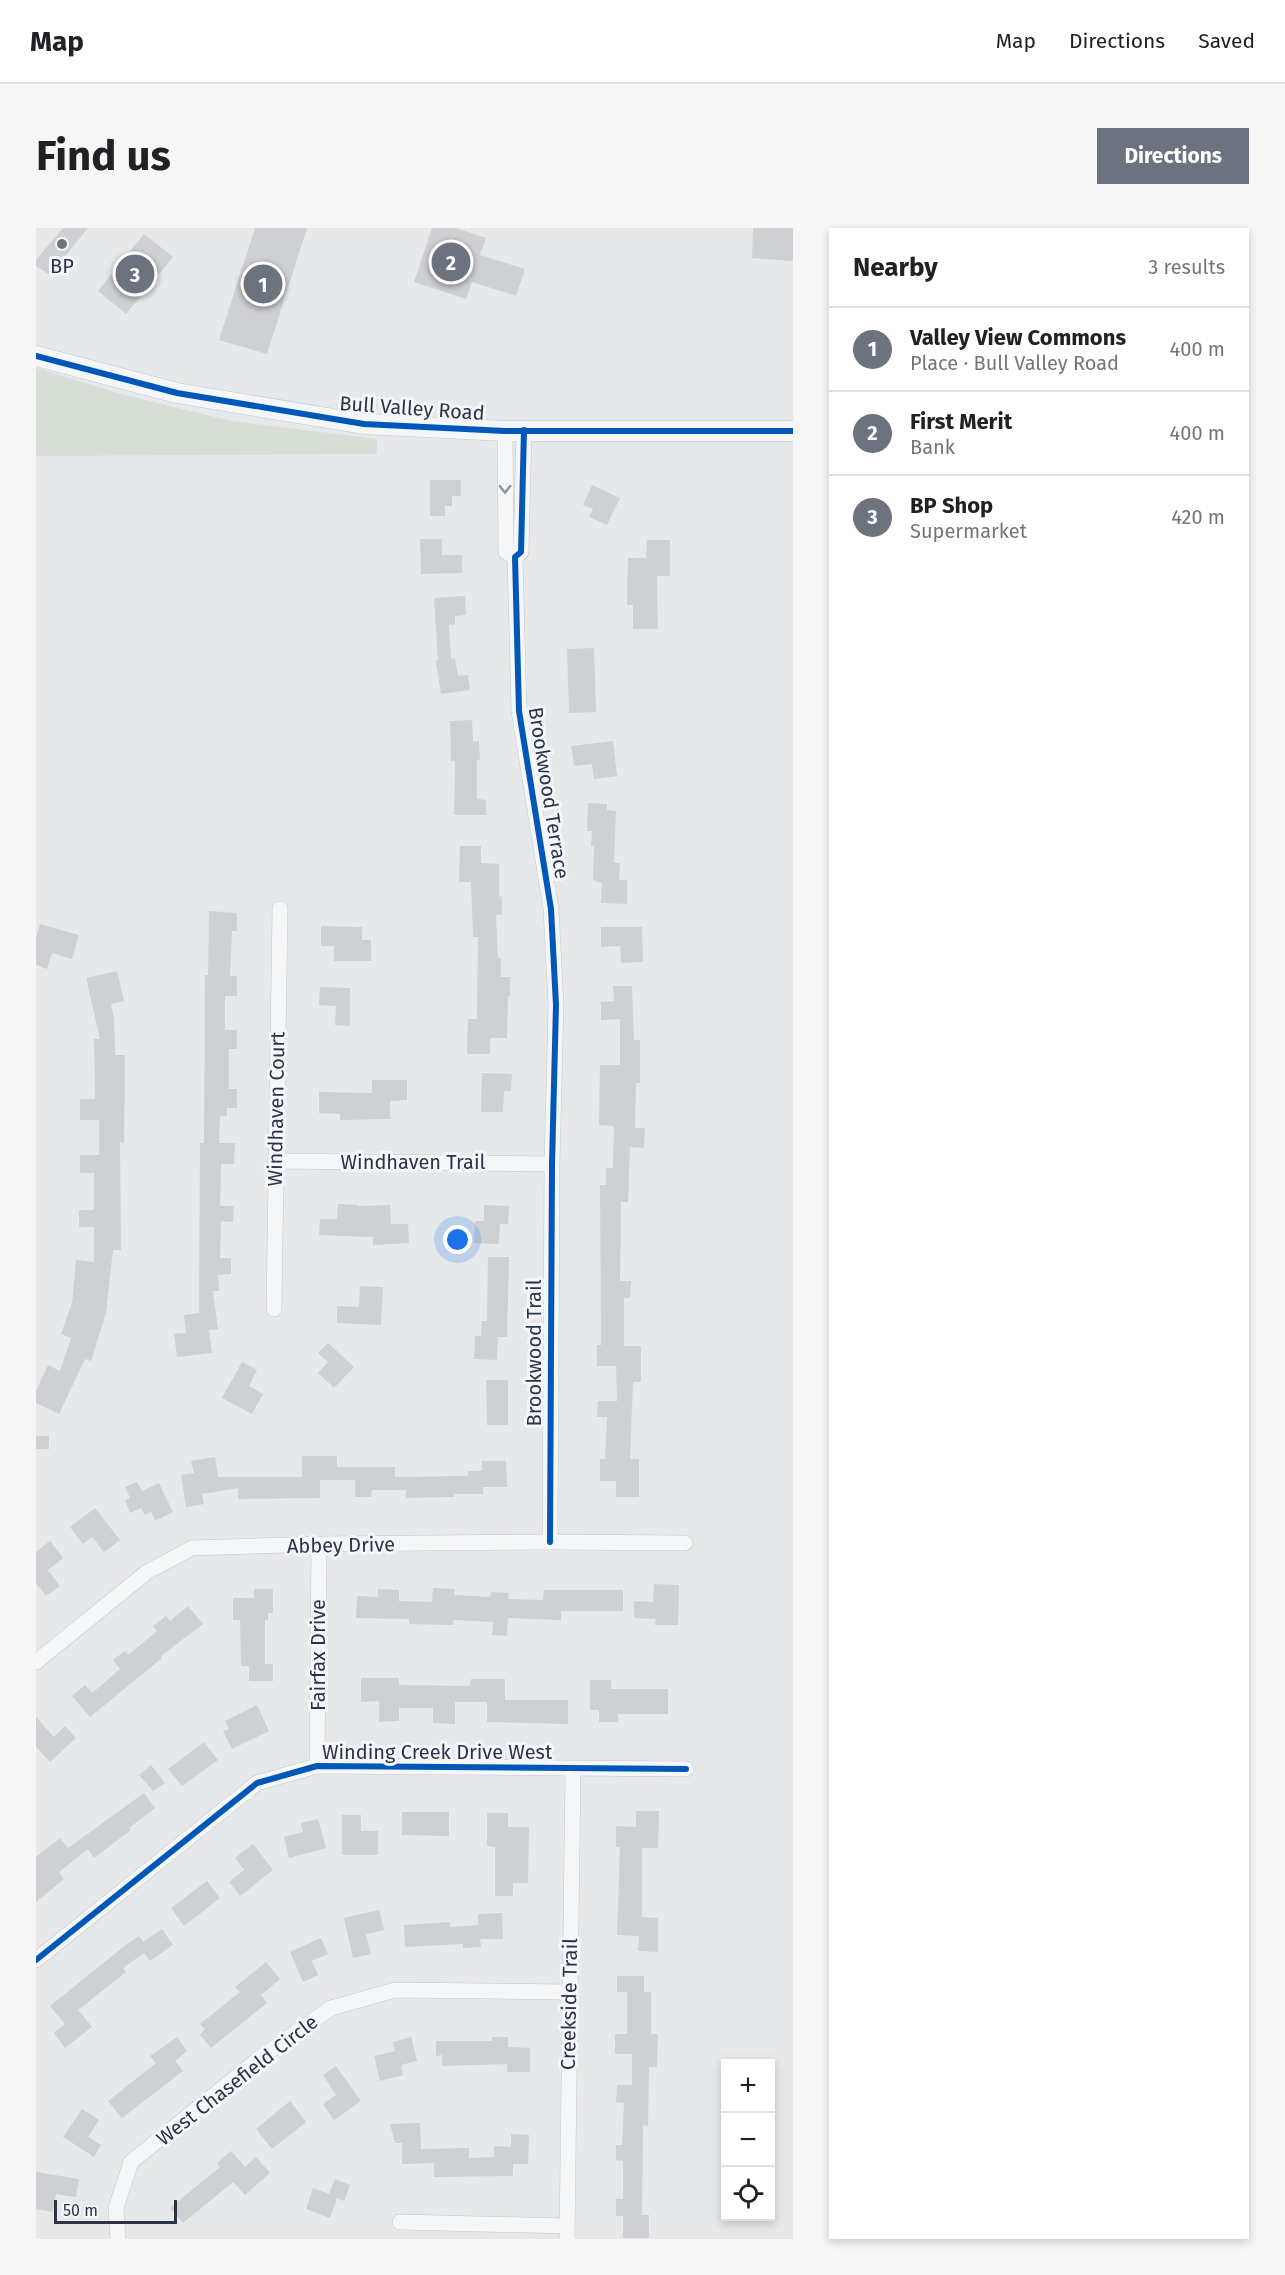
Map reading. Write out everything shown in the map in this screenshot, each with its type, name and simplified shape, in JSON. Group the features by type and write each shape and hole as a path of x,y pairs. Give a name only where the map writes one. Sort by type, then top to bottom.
{"street":[{"name":"Bull Valley Road","path":"36,356 177,393 333,420 392,427 505,430 793,431"},
{"name":"Brookwood Terrace","path":"505,430 506,552 515,557"},
{"name":"Brookwood Terrace","path":"515,557 522,552 524,430"},
{"name":"Brookwood Terrace","path":"515,557 519,711 551,909 556,1005 552,1164"},
{"name":"Windhaven Court","path":"274,1309 280,909"},
{"name":"Windhaven Trail","path":"275,1161 552,1164"},
{"name":"Brookwood Trail","path":"550,1542 552,1164"},
{"name":"Abbey Drive","path":"36,1662 147,1572 192,1548 319,1544 550,1542 685,1544"},
{"name":"Fairfax Drive","path":"317,1766 319,1544"},
{"name":"Winding Creek Drive West","path":"36,1960 257,1783 317,1766 686,1769"},
{"name":"Creekside Trail","path":"567,2232 568,1992 573,1768"},
{"name":"West Chasefield Circle","path":"118,2239 116,2208 131,2162 261,2057 331,2008 395,1990 568,1992"},
{"path":"400,2222 567,2232"}],"shaded area":[{"path":"36,368 121,394 231,421 377,439 377,454 36,456"}],"building":[{"name":"BP","path":"63,228 88,228 50,275 36,266 36,260"},
{"path":"255,228 307,228 267,354 219,340"},
{"path":"432,228 456,228 486,238 480,255 525,269 516,296 472,282 466,299 414,282"},
{"path":"753,228 793,228 793,261 752,258"},
{"path":"144,234 173,257 126,314 98,291"},
{"path":"430,480 461,480 461,496 452,496 452,506 445,506 445,516 430,516"},
{"path":"592,485 620,498 607,525 589,517 593,509 583,505"},
{"path":"420,539 442,539 442,555 462,555 462,573 421,574"},
{"path":"647,540 670,540 670,576 657,576 658,629 633,629 633,605 627,605 628,558 646,558"},
{"path":"465,596 466,615 455,616 455,624 449,625 451,659 455,658 458,676 468,675 470,690 441,694 436,661 438,660 434,598"},
{"path":"594,648 596,712 569,713 567,649"},
{"path":"472,720 473,742 479,741 477,799 486,800 486,815 454,815 455,761 451,761 450,721"},
{"path":"613,741 617,776 594,779 592,764 574,766 571,746"},
{"path":"588,803 607,804 607,810 616,811 614,863 620,863 619,880 627,880 627,904 601,903 602,883 593,880 594,846 591,846 592,831 587,831"},
{"path":"460,846 481,846 481,863 499,864 499,897 502,896 502,914 496,915 498,958 501,958 501,977 510,977 510,996 508,996 507,1038 490,1038 490,1054 467,1054 468,1019 477,1019 478,937 473,937 471,882 459,882"},
{"path":"209,911 237,913 237,931 232,931 230,976 237,976 237,996 225,996 225,1030 237,1030 237,1049 229,1049 229,1089 237,1089 237,1108 227,1108 227,1116 220,1116 219,1143 235,1143 234,1164 221,1164 220,1206 234,1206 233,1222 221,1221 220,1258 231,1258 231,1274 218,1275 219,1291 213,1291 218,1329 209,1330 212,1353 177,1357 174,1334 186,1333 184,1315 199,1313 200,1143 204,1143 205,975 208,975"},
{"path":"40,924 79,935 72,959 52,953 47,969 36,965 36,938"},
{"path":"321,926 362,927 362,940 371,940 371,961 334,961 334,946 321,946"},
{"path":"601,927 642,927 643,962 621,963 620,946 601,947"},
{"path":"117,971 124,1001 111,1004 114,1019 115,1055 125,1055 124,1143 120,1142 121,1250 113,1250 106,1313 91,1361 85,1359 59,1414 36,1403 36,1391 48,1365 60,1371 71,1338 61,1334 72,1303 76,1260 94,1262 94,1227 79,1227 79,1210 94,1210 94,1173 80,1173 80,1155 99,1155 99,1120 80,1120 80,1099 95,1099 94,1039 100,1039 86,978"},
{"path":"613,986 632,986 634,1040 640,1040 640,1083 636,1083 635,1128 645,1128 644,1148 630,1147 628,1202 621,1202 620,1281 631,1281 630,1298 624,1298 624,1346 641,1346 641,1382 633,1382 630,1459 639,1459 639,1497 616,1497 616,1481 600,1481 600,1459 605,1459 607,1417 597,1417 598,1401 617,1401 616,1366 597,1366 597,1345 601,1345 600,1185 606,1185 606,1168 613,1168 614,1126 599,1125 600,1065 620,1065 620,1019 601,1020 601,1002 614,1001"},
{"path":"320,987 350,988 350,1026 335,1025 336,1006 319,1005"},
{"path":"482,1073 512,1074 511,1091 504,1091 503,1112 481,1112"},
{"path":"372,1080 407,1080 407,1100 390,1101 390,1119 340,1120 340,1114 319,1113 319,1092 372,1093"},
{"path":"338,1204 390,1205 391,1224 408,1224 409,1243 373,1245 373,1237 319,1235 320,1219 337,1219"},
{"path":"484,1205 509,1206 508,1224 500,1224 499,1244 474,1243 475,1221 484,1221"},
{"path":"488,1257 509,1257 507,1337 498,1337 497,1360 474,1359 475,1336 481,1336 482,1321 487,1321"},
{"path":"360,1286 383,1287 381,1325 337,1323 337,1306 359,1307"},
{"path":"328,1343 354,1367 334,1388 318,1373 328,1362 318,1353"},
{"path":"242,1362 257,1370 249,1386 263,1394 252,1414 222,1398"},
{"path":"486,1380 508,1380 508,1425 487,1425"},
{"path":"36,1436 49,1436 49,1449 36,1449"},
{"path":"302,1456 337,1456 337,1467 395,1467 395,1477 468,1476 468,1471 482,1471 482,1461 506,1461 507,1487 483,1487 483,1494 454,1494 454,1497 406,1498 406,1490 372,1490 371,1497 355,1497 355,1480 320,1480 320,1498 238,1499 238,1488 202,1494 204,1504 186,1507 181,1475 194,1473 191,1461 215,1457 218,1477 302,1477"},
{"path":"137,1482 142,1491 159,1483 173,1512 155,1521 151,1512 145,1515 141,1508 130,1513 125,1500 130,1498 125,1487"},
{"path":"95,1508 120,1540 104,1552 92,1537 83,1544 70,1527"},
{"path":"50,1541 63,1558 48,1570 60,1586 46,1596 36,1583 36,1552"},
{"path":"654,1584 679,1585 678,1625 655,1625 656,1619 634,1618 634,1601 653,1602"},
{"path":"433,1588 455,1589 454,1595 490,1597 491,1592 509,1593 508,1599 543,1600 544,1590 623,1590 623,1611 561,1611 561,1620 508,1618 507,1636 492,1635 493,1622 454,1620 453,1625 409,1624 409,1619 356,1618 357,1596 378,1597 378,1589 399,1590 399,1601 432,1602"},
{"path":"254,1589 273,1589 273,1613 268,1613 268,1620 265,1620 265,1664 273,1664 273,1681 249,1681 249,1666 241,1666 240,1620 233,1620 233,1598 254,1598"},
{"path":"188,1606 203,1624 161,1656 162,1658 90,1717 72,1696 85,1685 92,1693 120,1669 113,1660 125,1651 128,1655 157,1631 153,1626 166,1616 170,1621"},
{"path":"361,1678 399,1678 399,1685 470,1686 471,1679 505,1679 505,1700 568,1700 568,1724 487,1722 487,1702 455,1702 455,1724 433,1723 433,1708 399,1708 399,1721 379,1722 379,1701 361,1702"},
{"path":"590,1680 611,1680 611,1689 668,1689 668,1714 618,1714 618,1722 599,1722 599,1710 590,1710"},
{"path":"257,1705 269,1731 232,1749 223,1731 229,1729 225,1721"},
{"path":"36,1717 54,1737 65,1726 76,1738 50,1762 36,1747"},
{"path":"204,1742 218,1760 182,1786 168,1769"},
{"path":"151,1765 165,1783 153,1791 139,1775"},
{"path":"144,1793 155,1808 129,1828 131,1830 94,1858 88,1849 59,1872 64,1879 36,1902 36,1857 60,1838 68,1848"},
{"path":"636,1811 659,1811 658,1848 642,1848 642,1917 658,1918 658,1952 638,1951 639,1936 617,1935 620,1847 616,1847 616,1826 636,1827"},
{"path":"402,1812 449,1812 449,1836 402,1835"},
{"path":"487,1813 508,1813 508,1827 529,1827 528,1883 513,1883 513,1896 495,1896 495,1847 487,1846"},
{"path":"342,1815 361,1815 361,1831 378,1831 378,1855 342,1855"},
{"path":"318,1819 326,1848 289,1858 284,1837 303,1832 301,1823"},
{"path":"253,1844 273,1870 240,1896 229,1882 244,1870 235,1858"},
{"path":"207,1881 220,1898 184,1926 171,1908"},
{"path":"379,1910 384,1930 366,1934 371,1954 353,1958 344,1918"},
{"path":"502,1913 503,1939 480,1939 481,1947 463,1948 463,1944 405,1947 404,1925 450,1922 450,1927 478,1925 478,1914"},
{"path":"162,1929 173,1945 150,1961 144,1953 123,1968 126,1972 78,2010 92,2027 65,2048 54,2033 65,2024 50,2006 127,1944 139,1936 143,1942"},
{"path":"321,1938 328,1954 312,1961 318,1975 303,1982 290,1952"},
{"path":"266,1962 280,1979 261,1995 267,2003 211,2048 200,2035 205,2029 200,2024 240,1992 235,1987"},
{"path":"617,1976 644,1976 644,1992 651,1992 651,2034 658,2034 657,2067 649,2067 648,2126 643,2125 642,2215 649,2215 649,2238 623,2238 623,2216 616,2216 616,2199 623,2199 623,2161 616,2160 616,2145 622,2145 624,2103 616,2102 617,2085 632,2085 632,2054 615,2054 615,2034 627,2034 627,1992 617,1992"},
{"path":"177,2037 187,2051 175,2061 183,2071 122,2118 108,2101 156,2063 150,2056"},
{"path":"411,2037 417,2061 401,2065 403,2075 380,2081 374,2056 395,2051 393,2042"},
{"path":"492,2037 508,2037 508,2047 530,2048 530,2072 507,2072 507,2064 442,2066 442,2055 436,2056 436,2041 492,2041"},
{"path":"336,2066 361,2101 334,2120 323,2104 336,2095 323,2075"},
{"path":"290,2101 306,2122 272,2149 256,2129"},
{"path":"82,2109 99,2120 88,2137 101,2145 94,2157 63,2137"},
{"path":"420,2123 421,2149 469,2148 469,2158 494,2157 494,2146 511,2147 511,2134 529,2135 528,2164 513,2164 513,2176 434,2177 434,2163 402,2164 402,2143 395,2143 390,2124"},
{"path":"231,2151 245,2167 256,2157 270,2173 245,2195 233,2182 183,2223 170,2208 220,2167 217,2163"},
{"path":"36,2172 79,2179 76,2197 56,2194 53,2212 36,2209"},
{"path":"335,2179 350,2185 344,2201 337,2198 330,2218 306,2209 313,2188 329,2194"}],"cycle path":[{"path":"36,356 177,393 364,424 505,431 793,431"},
{"path":"524,430 521,552 515,557 519,711 551,909 556,1005 552,1164 550,1542"},
{"path":"36,1960 257,1783 317,1766 686,1769"}],"place":[{"name":"BP","path":"62,244"},
{"name":"First Merit","path":"451,262"},
{"name":"BP Shop","path":"135,274"},
{"name":"Valley View Commons","path":"263,284"}]}
